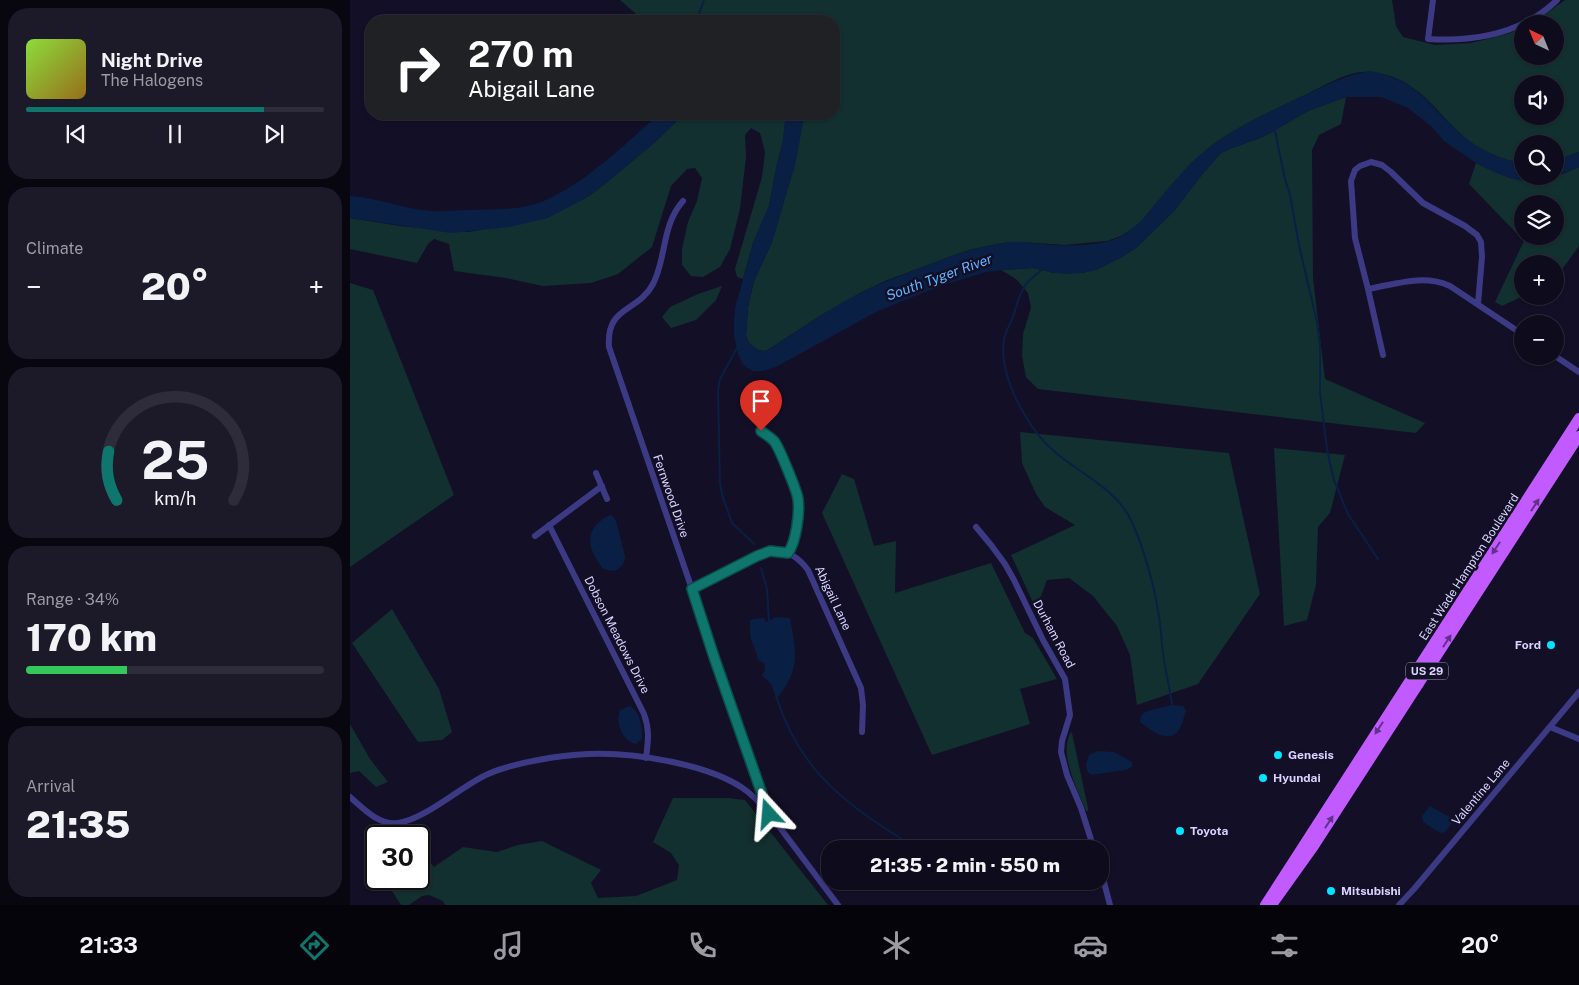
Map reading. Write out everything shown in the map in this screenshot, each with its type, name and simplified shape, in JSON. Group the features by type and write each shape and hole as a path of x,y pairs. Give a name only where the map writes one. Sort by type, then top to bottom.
{"main road":[{"name":"East Wade Hampton Boulevard","path":"1401,702 1579,418"},
{"name":"East Wade Hampton Boulevard","path":"1272,905 1401,702 1579,436"},
{"name":"East Wade Hampton Boulevard","path":"1265,905 1310,843"}],"street":[{"path":"1433,0 1428,39 1454,41 1480,38 1502,32 1532,19 1557,0"},
{"path":"1383,354 1355,238 1351,181 1355,170 1360,166 1371,162 1382,165 1428,206 1465,226 1477,235 1482,257 1478,304"},
{"name":"Fernwood Drive","path":"683,201 675,212 669,227 653,285 646,294 611,323 608,339 610,355 769,814"},
{"path":"1368,289 1423,279 1432,280 1450,286 1514,329"},
{"path":"1564,362 1579,372"},
{"path":"692,589 757,556 770,551 788,553 791,549 798,498 774,441 761,431"},
{"path":"596,472 607,499"},
{"path":"535,536 602,486"},
{"name":"Dobson Meadows Drive","path":"549,525 644,714 649,736 646,758"},
{"name":"Durham Road","path":"976,527 1005,564 1043,640 1066,679 1070,715 1062,741 1061,752 1067,775 1081,808 1091,840"},
{"name":"Abigail Lane","path":"788,553 802,561 808,570 856,675 861,693 862,732"},
{"name":"Valentine Lane","path":"1400,905 1579,692"},
{"path":"1550,726 1579,739"},
{"path":"350,797 374,817 397,824 417,817 477,779 505,767 587,754 667,761 719,776 748,792 769,814 838,905"},
{"path":"1106,890 1110,905"}],"green space":[{"path":"620,0 1392,0 1396,26 1403,37 1435,45 1471,43 1514,31 1514,65 1564,65 1564,15 1544,15 1565,0 1579,0 1579,152 1564,158 1564,135 1514,135 1514,162 1490,153 1468,140 1426,98 1403,82 1382,74 1354,73 1265,114 1211,146 1192,163 1136,226 1121,236 1107,241 1065,245 1021,242 1002,243 969,250 885,281 860,293 766,351 758,350 750,344 746,336 748,307 754,281 772,242 795,164 803,120 840,120 840,15 637,15"},
{"path":"1346,97 1341,124 1319,135 1312,150 1313,278 1325,379 1425,423 1416,433 1038,389 1026,377 1022,356 1023,334 1031,308 1028,293 1016,279 1001,270 1034,268 1054,273 1082,273 1098,269 1122,257 1137,247 1174,211 1221,153 1263,137 1308,111"},
{"path":"678,120 785,120 769,206 753,243 743,279 737,277 735,269 762,177 765,152 760,133 751,128 745,135 746,157 740,209 730,249 720,267 703,277 691,276 682,265 682,249 688,222 697,201 702,178 695,168 687,169 671,186 652,247 618,274 591,283 543,286 506,278 454,271 449,244 434,239 428,244 417,263 350,249 350,218 400,226 468,232 547,218 589,196 654,143"},
{"path":"1476,163 1514,178 1514,185 1564,185 1564,173 1579,167 1579,246 1564,267 1564,255 1517,255 1522,245 1564,245 1564,195 1514,195 1514,231 1469,184"},
{"path":"1514,262 1514,300 1502,306 1495,302"},
{"path":"350,283 373,290 454,495 350,567"},
{"path":"722,286 716,300 696,320 671,328 662,317 670,307 698,294"},
{"path":"1020,432 1229,453 1260,594 1198,684 1137,705 1130,655 1117,626 1093,596 1069,578 1047,580 1036,609 1011,555 1075,525 1045,507 1036,494 1022,463"},
{"path":"1274,448 1345,455 1330,513 1318,527 1316,585 1307,620 1284,626"},
{"path":"842,474 854,479 874,546 896,541 895,593 991,563 1025,633 1033,638 1057,679 1020,689 1030,724 932,755 822,513"},
{"path":"392,609 439,689 452,732 442,740 418,742 352,643"},
{"path":"350,724 370,759 388,782 376,787 359,771 350,773"},
{"path":"1071,732 1088,811 1086,811 1078,793 1068,761 1068,741"},
{"path":"673,798 728,798 745,800 828,905 445,905 443,901 429,895 422,896 409,905 401,905 391,890 430,890 430,862 434,867 463,847 497,852 518,845 542,841 601,870 591,883 598,898 636,896 677,880 679,865 671,853 653,842"}],"water":[{"name":"South Tyger River","path":"1370,71 1387,75 1413,88 1469,141 1491,153 1514,161 1514,179 1476,163 1444,141 1432,127 1408,108 1381,97 1346,97 1308,111 1263,137 1221,153 1174,211 1137,247 1098,269 1082,273 1065,274 1033,268 986,272 937,287 876,312 776,367 763,371 753,371 742,363 734,335 735,308 753,243 769,206 785,120 804,120 795,164 772,242 754,281 748,307 746,336 750,344 758,350 766,351 862,292 960,253 1011,242 1081,245 1102,243 1120,237 1144,218 1178,177 1211,146 1260,116 1342,78"},
{"path":"652,120 678,120 654,143 589,196 547,218 510,227 451,233 350,218 350,196 422,210 437,211 507,209 537,204 577,183"},
{"path":"1579,152 1579,167 1564,173 1564,158"},
{"path":"610,515 616,521 625,556 622,565 614,571 603,569 593,553 590,541 597,524"},
{"path":"776,617 790,618 795,650 795,659 790,677 778,697 776,697 771,684 762,675 765,671 764,663 758,660 751,639 750,628 750,621 753,619 764,618 766,622"},
{"path":"1172,705 1183,706 1186,711 1180,728 1175,734 1170,736 1159,735 1140,722 1141,715 1147,711"},
{"path":"630,706 638,716 642,730 642,739 636,744 623,735 618,720 620,710"},
{"path":"1098,751 1114,752 1132,762 1132,767 1125,770 1091,775 1087,771 1086,764 1089,755"},
{"path":"1430,806 1451,818 1452,823 1445,832 1440,833 1423,822 1422,816"}],"waterway":[{"path":"699,15 704,0"},
{"path":"1275,131 1317,322 1320,345 1320,393 1327,449 1334,480 1348,514 1378,559"},
{"path":"1041,270 1022,290 1004,339 1003,354 1010,385 1026,416 1045,443 1116,499 1131,520 1144,553 1154,589 1172,705"},
{"path":"737,348 720,379 718,390 720,484 732,523 754,544"},
{"path":"761,568 767,589 769,621"},
{"path":"776,696 786,723 799,747 814,768 850,803 904,840"}],"place":[{"name":"Ford","path":"1551,645"},
{"name":"Genesis","path":"1278,755"},
{"name":"Hyundai","path":"1263,778"},
{"name":"Toyota","path":"1180,831"},
{"name":"Mitsubishi","path":"1331,891"}],"route":[{"path":"761,431 774,441 798,498 798,510 791,549 788,553 770,551 757,556 692,589 769,814"}]}
